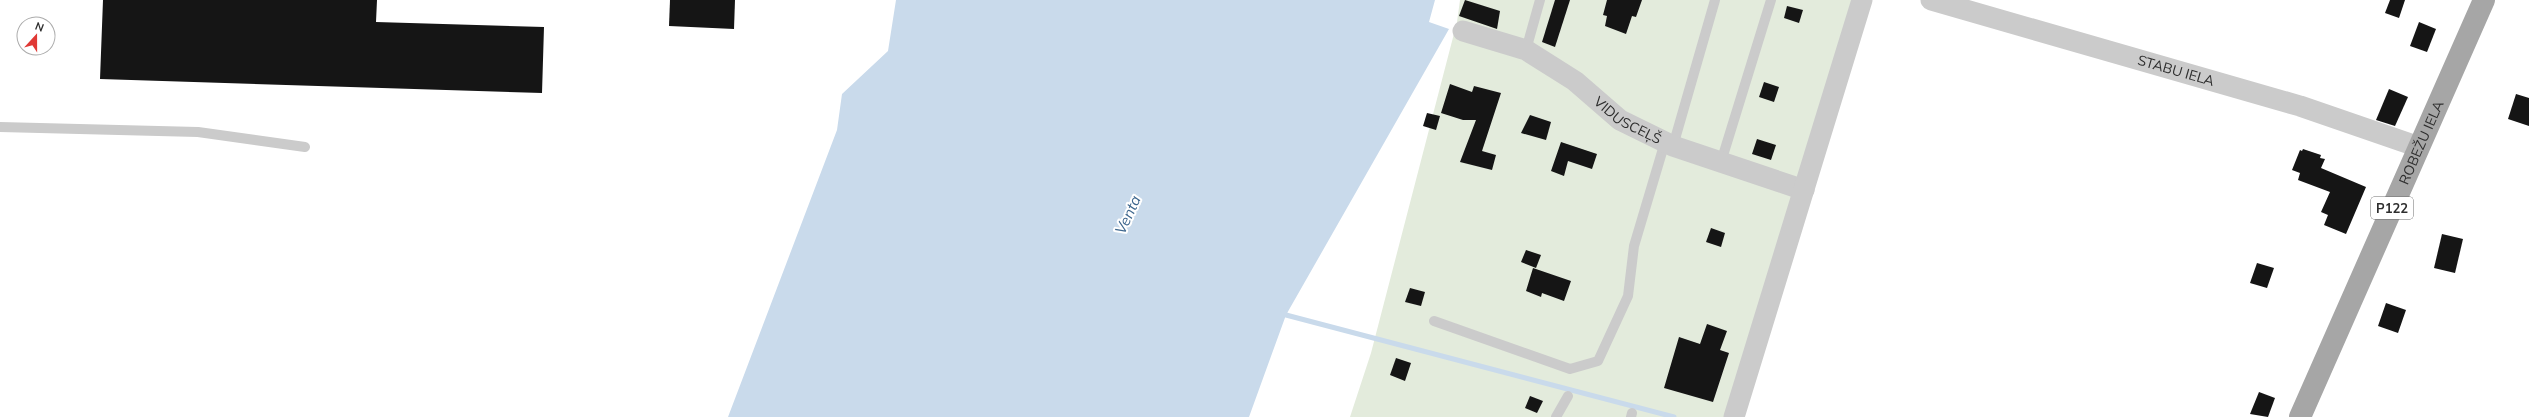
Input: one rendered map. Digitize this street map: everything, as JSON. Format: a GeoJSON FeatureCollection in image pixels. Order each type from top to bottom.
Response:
{"type":"FeatureCollection","features":[{"type":"Feature","properties":{"kind":"main road","name":"ROBEŽU IELA"},"geometry":{"type":"LineString","coordinates":[[2300,417],[2484,0]]}},
{"type":"Feature","properties":{"kind":"street"},"geometry":{"type":"LineString","coordinates":[[1734,417],[1862,0]]}},
{"type":"Feature","properties":{"kind":"street","name":"STABU IELA"},"geometry":{"type":"LineString","coordinates":[[1931,0],[2300,106],[2419,147]]}},
{"type":"Feature","properties":{"kind":"street","name":"VIDUSCEĻŠ"},"geometry":{"type":"LineString","coordinates":[[1463,31],[1526,50],[1575,81],[1620,120],[1669,144],[1804,190]]}},
{"type":"Feature","properties":{"kind":"lane"},"geometry":{"type":"LineString","coordinates":[[1526,50],[1540,0]]}},
{"type":"Feature","properties":{"kind":"lane"},"geometry":{"type":"LineString","coordinates":[[1434,321],[1570,369],[1598,361],[1628,296],[1634,246],[1669,144],[1715,0]]}},
{"type":"Feature","properties":{"kind":"lane"},"geometry":{"type":"LineString","coordinates":[[1721,162],[1771,0]]}},
{"type":"Feature","properties":{"kind":"lane"},"geometry":{"type":"LineString","coordinates":[[0,127],[198,132],[305,147]]}},
{"type":"Feature","properties":{"kind":"lane"},"geometry":{"type":"LineString","coordinates":[[1556,417],[1568,396]]}},
{"type":"Feature","properties":{"kind":"green space"},"geometry":{"type":"Polygon","coordinates":[[[1460,0],[1854,0],[1724,417],[1350,417],[1371,353],[1457,22],[1460,0]]]}},
{"type":"Feature","properties":{"kind":"water","name":"Venta"},"geometry":{"type":"Polygon","coordinates":[[[896,0],[1435,0],[1429,22],[1449,29],[1286,315],[1249,417],[728,417],[837,130],[842,94],[888,51],[896,0]]]}},
{"type":"Feature","properties":{"kind":"building"},"geometry":{"type":"Polygon","coordinates":[[[103,0],[377,0],[376,22],[544,27],[542,93],[100,79],[103,0]]]}},
{"type":"Feature","properties":{"kind":"building"},"geometry":{"type":"Polygon","coordinates":[[[670,0],[735,0],[734,29],[669,26],[670,0]]]}},
{"type":"Feature","properties":{"kind":"building"},"geometry":{"type":"Polygon","coordinates":[[[1465,0],[1500,11],[1497,29],[1459,16],[1465,0]]]}},
{"type":"Feature","properties":{"kind":"building"},"geometry":{"type":"Polygon","coordinates":[[[1555,0],[1570,0],[1555,47],[1542,42],[1555,0]]]}},
{"type":"Feature","properties":{"kind":"building"},"geometry":{"type":"Polygon","coordinates":[[[1607,0],[1642,0],[1636,17],[1632,16],[1626,34],[1605,26],[1607,16],[1603,15],[1607,0]]]}},
{"type":"Feature","properties":{"kind":"building"},"geometry":{"type":"Polygon","coordinates":[[[2390,0],[2405,0],[2399,18],[2385,13],[2390,0]]]}},
{"type":"Feature","properties":{"kind":"building"},"geometry":{"type":"Polygon","coordinates":[[[1787,6],[1803,10],[1799,23],[1784,18],[1787,6]]]}},
{"type":"Feature","properties":{"kind":"building"},"geometry":{"type":"Polygon","coordinates":[[[2419,22],[2436,29],[2427,52],[2410,46],[2419,22]]]}},
{"type":"Feature","properties":{"kind":"building"},"geometry":{"type":"Polygon","coordinates":[[[1764,82],[1779,87],[1774,102],[1759,97],[1764,82]]]}},
{"type":"Feature","properties":{"kind":"building"},"geometry":{"type":"Polygon","coordinates":[[[1450,84],[1472,92],[1474,86],[1501,93],[1482,151],[1496,155],[1492,170],[1460,162],[1476,120],[1463,120],[1441,113],[1450,84]]]}},
{"type":"Feature","properties":{"kind":"building"},"geometry":{"type":"Polygon","coordinates":[[[2389,89],[2408,97],[2395,126],[2376,120],[2389,89]]]}},
{"type":"Feature","properties":{"kind":"building"},"geometry":{"type":"Polygon","coordinates":[[[2516,94],[2529,98],[2529,126],[2508,119],[2516,94]]]}},
{"type":"Feature","properties":{"kind":"building"},"geometry":{"type":"Polygon","coordinates":[[[1427,113],[1440,116],[1436,130],[1423,126],[1427,113]]]}},
{"type":"Feature","properties":{"kind":"building"},"geometry":{"type":"Polygon","coordinates":[[[1530,115],[1551,122],[1546,140],[1521,133],[1530,115]]]}},
{"type":"Feature","properties":{"kind":"building"},"geometry":{"type":"Polygon","coordinates":[[[1757,139],[1776,145],[1771,160],[1752,154],[1757,139]]]}},
{"type":"Feature","properties":{"kind":"building"},"geometry":{"type":"Polygon","coordinates":[[[1561,142],[1597,154],[1592,169],[1568,161],[1564,176],[1551,171],[1561,142]]]}},
{"type":"Feature","properties":{"kind":"building"},"geometry":{"type":"Polygon","coordinates":[[[2303,149],[2321,155],[2320,158],[2325,159],[2321,168],[2366,187],[2346,234],[2324,225],[2328,215],[2321,212],[2330,192],[2298,180],[2300,173],[2292,170],[2300,150],[2302,151],[2303,149]]]}},
{"type":"Feature","properties":{"kind":"building"},"geometry":{"type":"Polygon","coordinates":[[[1711,228],[1725,233],[1721,247],[1706,242],[1711,228]]]}},
{"type":"Feature","properties":{"kind":"building"},"geometry":{"type":"Polygon","coordinates":[[[2442,234],[2463,239],[2455,273],[2434,268],[2442,234]]]}},
{"type":"Feature","properties":{"kind":"building"},"geometry":{"type":"Polygon","coordinates":[[[1526,250],[1541,255],[1536,268],[1521,262],[1526,250]]]}},
{"type":"Feature","properties":{"kind":"building"},"geometry":{"type":"Polygon","coordinates":[[[2257,263],[2274,268],[2267,288],[2250,283],[2257,263]]]}},
{"type":"Feature","properties":{"kind":"building"},"geometry":{"type":"Polygon","coordinates":[[[1533,268],[1571,281],[1564,301],[1542,293],[1541,297],[1526,291],[1533,268]]]}},
{"type":"Feature","properties":{"kind":"building"},"geometry":{"type":"Polygon","coordinates":[[[1410,288],[1425,292],[1421,306],[1405,302],[1410,288]]]}},
{"type":"Feature","properties":{"kind":"building"},"geometry":{"type":"Polygon","coordinates":[[[2386,303],[2406,310],[2398,333],[2378,326],[2386,303]]]}},
{"type":"Feature","properties":{"kind":"building"},"geometry":{"type":"Polygon","coordinates":[[[1707,324],[1727,331],[1720,350],[1729,353],[1713,402],[1664,388],[1679,337],[1700,344],[1707,324]]]}},
{"type":"Feature","properties":{"kind":"building"},"geometry":{"type":"Polygon","coordinates":[[[1396,358],[1411,363],[1405,381],[1390,375],[1396,358]]]}},
{"type":"Feature","properties":{"kind":"building"},"geometry":{"type":"Polygon","coordinates":[[[2259,392],[2275,398],[2268,417],[2250,414],[2259,392]]]}},
{"type":"Feature","properties":{"kind":"building"},"geometry":{"type":"Polygon","coordinates":[[[1530,396],[1543,401],[1537,413],[1525,408],[1530,396]]]}},
{"type":"Feature","properties":{"kind":"waterway"},"geometry":{"type":"LineString","coordinates":[[1283,311],[1286,315],[1674,417]]}}]}
